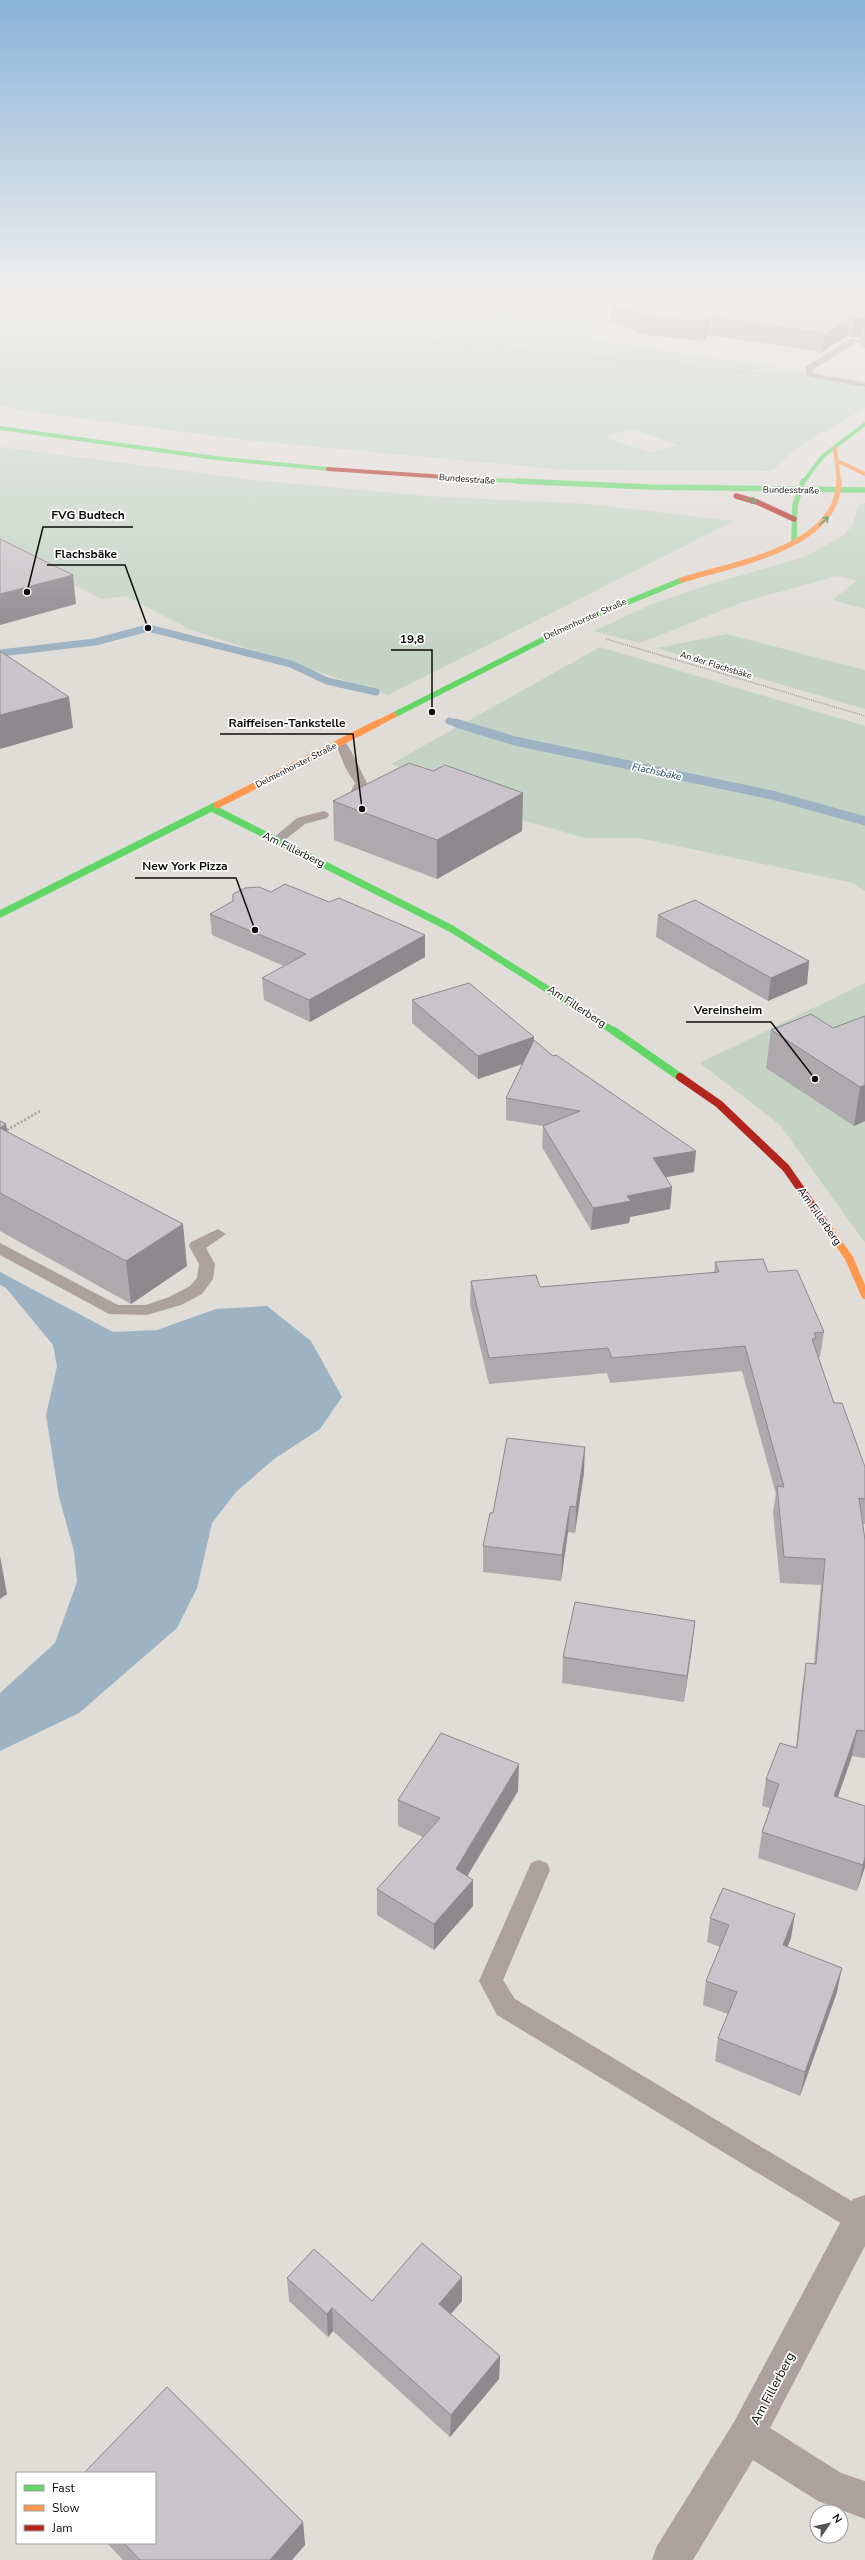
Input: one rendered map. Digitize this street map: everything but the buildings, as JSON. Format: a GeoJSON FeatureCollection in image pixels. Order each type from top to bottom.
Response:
{"type":"FeatureCollection","features":[{"type":"Feature","properties":{"kind":"main road"},"geometry":{"type":"LineString","coordinates":[[794,540],[794,519],[798,490],[805,476],[817,460],[865,424]]}},
{"type":"Feature","properties":{"kind":"main road","name":"Bundesstraße"},"geometry":{"type":"LineString","coordinates":[[0,428],[182,454],[341,470],[524,482],[713,490],[865,490]]}},
{"type":"Feature","properties":{"kind":"main road"},"geometry":{"type":"LineString","coordinates":[[835,448],[840,462],[865,474]]}},
{"type":"Feature","properties":{"kind":"main road","name":"Delmenhorster Straße"},"geometry":{"type":"LineString","coordinates":[[0,914],[212,808],[563,628],[651,591],[767,552],[794,540],[819,526],[829,517],[835,507],[840,462]]}},
{"type":"Feature","properties":{"kind":"main road"},"geometry":{"type":"LineString","coordinates":[[713,490],[757,502],[794,519]]}},
{"type":"Feature","properties":{"kind":"main road","name":"Am Fillerberg"},"geometry":{"type":"LineString","coordinates":[[212,808],[452,928],[592,1016],[719,1104],[786,1168],[849,1258],[865,1294]]}},
{"type":"Feature","properties":{"kind":"street","name":"Am Fillerberg"},"geometry":{"type":"LineString","coordinates":[[671,2560],[747,2436],[863,2216]]}},
{"type":"Feature","properties":{"kind":"street"},"geometry":{"type":"LineString","coordinates":[[747,2436],[831,2488],[865,2500]]}},
{"type":"Feature","properties":{"kind":"lane"},"geometry":{"type":"LineString","coordinates":[[341,742],[350,767],[361,783],[353,799]]}},
{"type":"Feature","properties":{"kind":"lane"},"geometry":{"type":"LineString","coordinates":[[277,840],[301,821],[323,814]]}},
{"type":"Feature","properties":{"kind":"lane"},"geometry":{"type":"LineString","coordinates":[[0,1248],[116,1310],[147,1310],[175,1302],[196,1290],[205,1279],[207,1264],[197,1246],[218,1234]]}},
{"type":"Feature","properties":{"kind":"lane"},"geometry":{"type":"LineString","coordinates":[[539,1870],[491,1981],[506,2007],[863,2216]]}},
{"type":"Feature","properties":{"kind":"path","name":"An der Flachsbäke"},"geometry":{"type":"LineString","coordinates":[[563,628],[865,716]]}},
{"type":"Feature","properties":{"kind":"path"},"geometry":{"type":"LineString","coordinates":[[0,1134],[40,1111]]}},
{"type":"Feature","properties":{"kind":"green space"},"geometry":{"type":"Polygon","coordinates":[[[29,411],[859,411],[797,448],[771,471],[567,470],[253,441],[29,411]],[[632,429],[605,437],[651,453],[678,445],[632,429]]]}},
{"type":"Feature","properties":{"kind":"green space"},"geometry":{"type":"Polygon","coordinates":[[[0,447],[254,480],[426,496],[588,504],[734,521],[388,695],[189,629],[126,596],[101,599],[0,546],[0,447]]]}},
{"type":"Feature","properties":{"kind":"green space"},"geometry":{"type":"Polygon","coordinates":[[[862,503],[865,503],[865,609],[833,600],[857,580],[837,576],[743,602],[640,643],[594,631],[650,605],[701,587],[804,557],[844,535],[852,526],[859,506],[862,503]]]}},
{"type":"Feature","properties":{"kind":"green space"},"geometry":{"type":"Polygon","coordinates":[[[727,634],[865,670],[865,709],[657,648],[727,634]]]}},
{"type":"Feature","properties":{"kind":"green space"},"geometry":{"type":"Polygon","coordinates":[[[600,647],[865,726],[865,891],[853,883],[639,838],[585,838],[452,800],[464,791],[391,764],[600,647]]]}},
{"type":"Feature","properties":{"kind":"green space"},"geometry":{"type":"Polygon","coordinates":[[[865,983],[865,1243],[780,1125],[700,1063],[865,983]]]}},
{"type":"Feature","properties":{"kind":"water"},"geometry":{"type":"Polygon","coordinates":[[[0,1272],[113,1332],[157,1330],[216,1309],[267,1306],[311,1341],[342,1397],[320,1429],[274,1459],[236,1492],[212,1523],[197,1588],[177,1628],[79,1713],[0,1751],[0,1693],[55,1643],[77,1582],[74,1551],[59,1497],[46,1415],[57,1366],[53,1345],[6,1288],[0,1285],[0,1272]]]}},
{"type":"Feature","properties":{"kind":"waterway","name":"Flachsbäke"},"geometry":{"type":"LineString","coordinates":[[0,653],[95,642],[148,628],[291,664],[327,681],[376,692]]}},
{"type":"Feature","properties":{"kind":"waterway","name":"Flachsbäke"},"geometry":{"type":"LineString","coordinates":[[449,721],[459,724]]}},
{"type":"Feature","properties":{"kind":"waterway","name":"Flachsbäke"},"geometry":{"type":"LineString","coordinates":[[456,723],[515,741],[776,796],[865,821]]}},
{"type":"Feature","properties":{"kind":"traffic: fast"},"geometry":{"type":"LineString","coordinates":[[794,540],[795,505],[800,487],[806,475],[823,456],[865,424]]}},
{"type":"Feature","properties":{"kind":"traffic: fast"},"geometry":{"type":"LineString","coordinates":[[0,428],[215,458],[328,469]]}},
{"type":"Feature","properties":{"kind":"traffic: fast"},"geometry":{"type":"LineString","coordinates":[[489,480],[648,487],[865,490]]}},
{"type":"Feature","properties":{"kind":"traffic: fast"},"geometry":{"type":"LineString","coordinates":[[394,715],[500,660],[572,625],[682,580]]}},
{"type":"Feature","properties":{"kind":"traffic: fast"},"geometry":{"type":"LineString","coordinates":[[0,914],[217,805]]}},
{"type":"Feature","properties":{"kind":"traffic: fast"},"geometry":{"type":"LineString","coordinates":[[212,808],[452,929],[592,1016],[680,1077]]}},
{"type":"Feature","properties":{"kind":"traffic: slow"},"geometry":{"type":"LineString","coordinates":[[682,580],[760,556],[800,540],[816,530],[828,518],[833,510],[838,494],[839,466],[835,448]]}},
{"type":"Feature","properties":{"kind":"traffic: slow"},"geometry":{"type":"LineString","coordinates":[[840,462],[865,474]]}},
{"type":"Feature","properties":{"kind":"traffic: slow"},"geometry":{"type":"LineString","coordinates":[[217,805],[394,715]]}},
{"type":"Feature","properties":{"kind":"traffic: slow"},"geometry":{"type":"LineString","coordinates":[[825,1224],[849,1258],[865,1295]]}},
{"type":"Feature","properties":{"kind":"traffic: jam"},"geometry":{"type":"LineString","coordinates":[[328,469],[489,480]]}},
{"type":"Feature","properties":{"kind":"traffic: jam"},"geometry":{"type":"LineString","coordinates":[[736,496],[757,502],[794,519]]}},
{"type":"Feature","properties":{"kind":"traffic: jam"},"geometry":{"type":"LineString","coordinates":[[680,1077],[719,1104],[786,1168],[825,1224]]}},
{"type":"Feature","properties":{"kind":"place","name":"FVG Budtech"},"geometry":{"type":"Point","coordinates":[27,592]}},
{"type":"Feature","properties":{"kind":"place","name":"Flachsbäke"},"geometry":{"type":"Point","coordinates":[148,628]}},
{"type":"Feature","properties":{"kind":"place","name":"19,8"},"geometry":{"type":"Point","coordinates":[432,712]}},
{"type":"Feature","properties":{"kind":"place","name":"Raiffeisen-Tankstelle"},"geometry":{"type":"Point","coordinates":[362,809]}},
{"type":"Feature","properties":{"kind":"place","name":"New York Pizza"},"geometry":{"type":"Point","coordinates":[255,930]}},
{"type":"Feature","properties":{"kind":"place","name":"Vereinsheim"},"geometry":{"type":"Point","coordinates":[815,1079]}}]}
